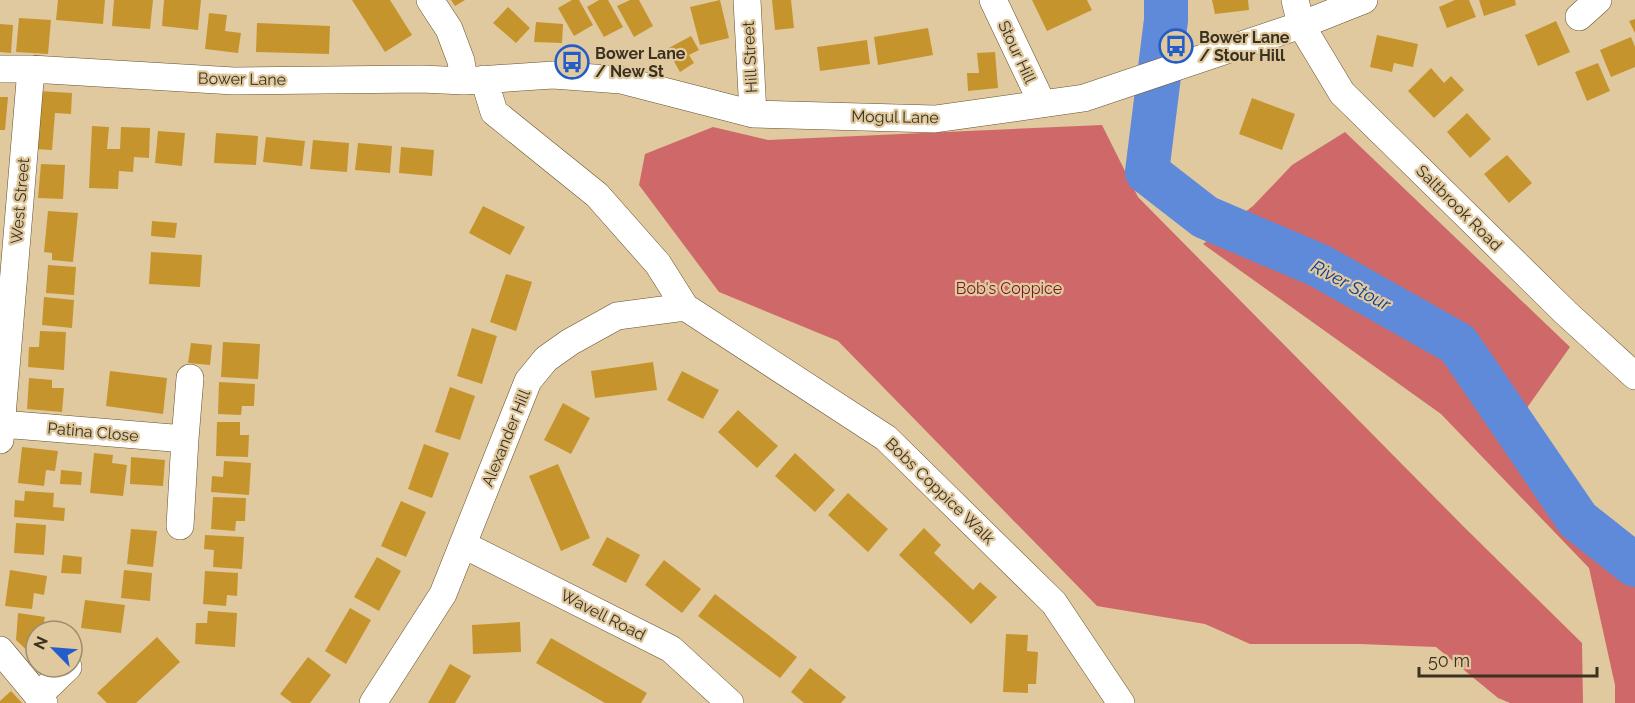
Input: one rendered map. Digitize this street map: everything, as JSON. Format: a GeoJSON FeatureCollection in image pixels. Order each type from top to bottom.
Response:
{"type":"FeatureCollection","features":[{"type":"Feature","properties":{"kind":"street"},"geometry":{"type":"LineString","coordinates":[[430,0],[449,29],[461,61],[494,112],[597,195],[658,264],[685,307]]}},
{"type":"Feature","properties":{"kind":"street","name":"Hill Street"},"geometry":{"type":"LineString","coordinates":[[747,0],[753,114]]}},
{"type":"Feature","properties":{"kind":"street","name":"Stour Hill"},"geometry":{"type":"LineString","coordinates":[[993,0],[1042,104]]}},
{"type":"Feature","properties":{"kind":"street","name":"Mogul Lane"},"geometry":{"type":"LineString","coordinates":[[474,80],[553,75],[621,80],[753,114],[934,119],[1084,98],[1181,67],[1298,13],[1364,0]]}},
{"type":"Feature","properties":{"kind":"street","name":"Saltbrook Road"},"geometry":{"type":"LineString","coordinates":[[1298,13],[1342,93],[1566,313],[1635,376]]}},
{"type":"Feature","properties":{"kind":"street","name":"Bower Lane"},"geometry":{"type":"LineString","coordinates":[[0,69],[234,81],[474,80]]}},
{"type":"Feature","properties":{"kind":"street","name":"West Street"},"geometry":{"type":"LineString","coordinates":[[1,432],[6,307],[31,69]]}},
{"type":"Feature","properties":{"kind":"street","name":"Alexander Hill"},"geometry":{"type":"LineString","coordinates":[[373,703],[443,594],[528,381],[546,359],[570,342],[617,316],[685,307]]}},
{"type":"Feature","properties":{"kind":"street","name":"Bobs Coppice Walk"},"geometry":{"type":"LineString","coordinates":[[685,307],[886,438],[1054,603],[1115,701]]}},
{"type":"Feature","properties":{"kind":"street"},"geometry":{"type":"LineString","coordinates":[[180,526],[190,378]]}},
{"type":"Feature","properties":{"kind":"street","name":"Patina Close"},"geometry":{"type":"LineString","coordinates":[[1,432],[185,439]]}},
{"type":"Feature","properties":{"kind":"street","name":"Wavell Road"},"geometry":{"type":"LineString","coordinates":[[464,544],[671,649],[730,703]]}},
{"type":"Feature","properties":{"kind":"street"},"geometry":{"type":"LineString","coordinates":[[0,650],[41,699],[58,679]]}},
{"type":"Feature","properties":{"kind":"green space","name":"Bob's Coppice"},"geometry":{"type":"Polygon","coordinates":[[[1102,125],[1138,197],[1582,643],[1583,703],[1510,703],[1498,698],[1436,647],[1250,644],[1205,624],[1097,606],[838,341],[719,292],[639,185],[645,154],[713,127],[768,140],[1102,125]]]}},
{"type":"Feature","properties":{"kind":"green space"},"geometry":{"type":"Polygon","coordinates":[[[1345,132],[1570,347],[1514,426],[1578,520],[1635,565],[1635,703],[1615,703],[1615,685],[1589,568],[1441,414],[1203,244],[1253,206],[1292,165],[1345,132]]]}},
{"type":"Feature","properties":{"kind":"building"},"geometry":{"type":"Polygon","coordinates":[[[58,0],[105,0],[103,24],[56,20],[58,0]]]}},
{"type":"Feature","properties":{"kind":"building"},"geometry":{"type":"Polygon","coordinates":[[[114,0],[153,0],[150,29],[112,26],[114,0]]]}},
{"type":"Feature","properties":{"kind":"building"},"geometry":{"type":"Polygon","coordinates":[[[164,0],[201,0],[198,30],[162,26],[164,0]]]}},
{"type":"Feature","properties":{"kind":"building"},"geometry":{"type":"Polygon","coordinates":[[[352,0],[390,0],[412,35],[385,52],[352,0]]]}},
{"type":"Feature","properties":{"kind":"building"},"geometry":{"type":"Polygon","coordinates":[[[451,0],[465,0],[455,6],[451,0]]]}},
{"type":"Feature","properties":{"kind":"building"},"geometry":{"type":"Polygon","coordinates":[[[572,0],[579,0],[593,25],[574,36],[558,8],[572,0]]]}},
{"type":"Feature","properties":{"kind":"building"},"geometry":{"type":"Polygon","coordinates":[[[599,0],[608,0],[623,27],[604,37],[587,7],[599,0]]]}},
{"type":"Feature","properties":{"kind":"building"},"geometry":{"type":"Polygon","coordinates":[[[630,0],[639,0],[653,26],[634,37],[617,6],[630,0]]]}},
{"type":"Feature","properties":{"kind":"building"},"geometry":{"type":"Polygon","coordinates":[[[720,0],[729,38],[700,45],[690,7],[720,0]]]}},
{"type":"Feature","properties":{"kind":"building"},"geometry":{"type":"Polygon","coordinates":[[[772,0],[791,0],[794,28],[775,30],[772,0]]]}},
{"type":"Feature","properties":{"kind":"building"},"geometry":{"type":"Polygon","coordinates":[[[1032,0],[1087,0],[1092,10],[1047,31],[1032,0]]]}},
{"type":"Feature","properties":{"kind":"building"},"geometry":{"type":"Polygon","coordinates":[[[1212,0],[1248,0],[1249,10],[1215,14],[1212,0]]]}},
{"type":"Feature","properties":{"kind":"building"},"geometry":{"type":"Polygon","coordinates":[[[1455,0],[1469,0],[1476,17],[1447,28],[1439,7],[1455,0]]]}},
{"type":"Feature","properties":{"kind":"building"},"geometry":{"type":"Polygon","coordinates":[[[1479,0],[1515,0],[1516,5],[1484,16],[1479,0]]]}},
{"type":"Feature","properties":{"kind":"building"},"geometry":{"type":"Polygon","coordinates":[[[508,7],[530,28],[516,43],[493,23],[508,7]]]}},
{"type":"Feature","properties":{"kind":"building"},"geometry":{"type":"Polygon","coordinates":[[[209,13],[227,15],[225,31],[241,33],[238,53],[205,49],[209,13]]]}},
{"type":"Feature","properties":{"kind":"building"},"geometry":{"type":"Polygon","coordinates":[[[19,18],[51,20],[48,54],[16,52],[19,18]]]}},
{"type":"Feature","properties":{"kind":"building"},"geometry":{"type":"Polygon","coordinates":[[[1635,19],[1635,33],[1629,21],[1635,19]]]}},
{"type":"Feature","properties":{"kind":"building"},"geometry":{"type":"Polygon","coordinates":[[[1556,21],[1570,52],[1538,66],[1525,35],[1556,21]]]}},
{"type":"Feature","properties":{"kind":"building"},"geometry":{"type":"Polygon","coordinates":[[[536,22],[563,24],[562,43],[534,42],[536,22]]]}},
{"type":"Feature","properties":{"kind":"building"},"geometry":{"type":"Polygon","coordinates":[[[257,23],[330,26],[329,54],[256,52],[257,23]]]}},
{"type":"Feature","properties":{"kind":"building"},"geometry":{"type":"Polygon","coordinates":[[[0,24],[13,25],[11,53],[0,52],[0,24]]]}},
{"type":"Feature","properties":{"kind":"building"},"geometry":{"type":"Polygon","coordinates":[[[928,28],[933,55],[878,65],[874,37],[928,28]]]}},
{"type":"Feature","properties":{"kind":"building"},"geometry":{"type":"Polygon","coordinates":[[[1377,35],[1418,44],[1413,67],[1394,63],[1392,72],[1370,67],[1377,35]]]}},
{"type":"Feature","properties":{"kind":"building"},"geometry":{"type":"Polygon","coordinates":[[[691,36],[699,50],[689,55],[694,63],[680,72],[667,49],[691,36]]]}},
{"type":"Feature","properties":{"kind":"building"},"geometry":{"type":"Polygon","coordinates":[[[1631,37],[1635,47],[1635,67],[1611,77],[1600,50],[1631,37]]]}},
{"type":"Feature","properties":{"kind":"building"},"geometry":{"type":"Polygon","coordinates":[[[867,40],[870,64],[820,71],[817,47],[867,40]]]}},
{"type":"Feature","properties":{"kind":"building"},"geometry":{"type":"Polygon","coordinates":[[[995,52],[998,88],[968,91],[967,73],[979,73],[977,53],[995,52]]]}},
{"type":"Feature","properties":{"kind":"building"},"geometry":{"type":"Polygon","coordinates":[[[1598,63],[1610,91],[1587,101],[1575,72],[1598,63]]]}},
{"type":"Feature","properties":{"kind":"building"},"geometry":{"type":"Polygon","coordinates":[[[1431,68],[1444,83],[1451,76],[1464,90],[1434,118],[1408,91],[1431,68]]]}},
{"type":"Feature","properties":{"kind":"building"},"geometry":{"type":"Polygon","coordinates":[[[39,91],[72,93],[71,114],[55,113],[52,150],[35,149],[39,91]]]}},
{"type":"Feature","properties":{"kind":"building"},"geometry":{"type":"Polygon","coordinates":[[[0,97],[8,97],[5,130],[0,130],[0,97]]]}},
{"type":"Feature","properties":{"kind":"building"},"geometry":{"type":"Polygon","coordinates":[[[1252,98],[1295,114],[1282,150],[1239,134],[1252,98]]]}},
{"type":"Feature","properties":{"kind":"building"},"geometry":{"type":"Polygon","coordinates":[[[1467,113],[1491,139],[1470,158],[1447,132],[1467,113]]]}},
{"type":"Feature","properties":{"kind":"building"},"geometry":{"type":"Polygon","coordinates":[[[92,126],[109,127],[107,149],[120,149],[121,127],[150,128],[149,158],[134,157],[133,172],[119,171],[118,189],[89,188],[92,126]]]}},
{"type":"Feature","properties":{"kind":"building"},"geometry":{"type":"Polygon","coordinates":[[[158,131],[185,133],[182,166],[155,163],[158,131]]]}},
{"type":"Feature","properties":{"kind":"building"},"geometry":{"type":"Polygon","coordinates":[[[216,133],[258,136],[256,165],[214,163],[216,133]]]}},
{"type":"Feature","properties":{"kind":"building"},"geometry":{"type":"Polygon","coordinates":[[[266,137],[305,141],[302,166],[263,162],[266,137]]]}},
{"type":"Feature","properties":{"kind":"building"},"geometry":{"type":"Polygon","coordinates":[[[313,140],[349,143],[347,172],[310,169],[313,140]]]}},
{"type":"Feature","properties":{"kind":"building"},"geometry":{"type":"Polygon","coordinates":[[[358,143],[392,146],[390,173],[355,170],[358,143]]]}},
{"type":"Feature","properties":{"kind":"building"},"geometry":{"type":"Polygon","coordinates":[[[401,147],[434,150],[432,176],[399,173],[401,147]]]}},
{"type":"Feature","properties":{"kind":"building"},"geometry":{"type":"Polygon","coordinates":[[[1507,155],[1532,183],[1509,203],[1484,174],[1507,155]]]}},
{"type":"Feature","properties":{"kind":"building"},"geometry":{"type":"Polygon","coordinates":[[[41,164],[65,165],[63,199],[38,198],[41,164]]]}},
{"type":"Feature","properties":{"kind":"building"},"geometry":{"type":"Polygon","coordinates":[[[483,206],[525,227],[510,255],[469,233],[483,206]]]}},
{"type":"Feature","properties":{"kind":"building"},"geometry":{"type":"Polygon","coordinates":[[[48,211],[78,213],[73,262],[52,260],[52,253],[44,252],[48,211]]]}},
{"type":"Feature","properties":{"kind":"building"},"geometry":{"type":"Polygon","coordinates":[[[152,221],[177,223],[175,238],[151,236],[152,221]]]}},
{"type":"Feature","properties":{"kind":"building"},"geometry":{"type":"Polygon","coordinates":[[[151,252],[202,255],[200,287],[149,284],[151,252]]]}},
{"type":"Feature","properties":{"kind":"building"},"geometry":{"type":"Polygon","coordinates":[[[48,265],[76,267],[74,295],[46,293],[48,265]]]}},
{"type":"Feature","properties":{"kind":"building"},"geometry":{"type":"Polygon","coordinates":[[[506,274],[532,282],[516,331],[490,322],[506,274]]]}},
{"type":"Feature","properties":{"kind":"building"},"geometry":{"type":"Polygon","coordinates":[[[44,297],[74,300],[72,328],[42,325],[44,297]]]}},
{"type":"Feature","properties":{"kind":"building"},"geometry":{"type":"Polygon","coordinates":[[[472,328],[497,336],[482,384],[457,376],[472,328]]]}},
{"type":"Feature","properties":{"kind":"building"},"geometry":{"type":"Polygon","coordinates":[[[40,331],[66,332],[64,370],[28,367],[29,347],[39,347],[40,331]]]}},
{"type":"Feature","properties":{"kind":"building"},"geometry":{"type":"Polygon","coordinates":[[[223,342],[260,344],[258,379],[221,377],[223,342]]]}},
{"type":"Feature","properties":{"kind":"building"},"geometry":{"type":"Polygon","coordinates":[[[191,343],[212,345],[210,365],[188,363],[191,343]]]}},
{"type":"Feature","properties":{"kind":"building"},"geometry":{"type":"Polygon","coordinates":[[[653,362],[657,390],[595,398],[591,371],[653,362]]]}},
{"type":"Feature","properties":{"kind":"building"},"geometry":{"type":"Polygon","coordinates":[[[110,371],[167,378],[163,414],[106,406],[110,371]]]}},
{"type":"Feature","properties":{"kind":"building"},"geometry":{"type":"Polygon","coordinates":[[[682,371],[719,390],[703,419],[667,400],[682,371]]]}},
{"type":"Feature","properties":{"kind":"building"},"geometry":{"type":"Polygon","coordinates":[[[29,378],[52,380],[52,388],[64,388],[62,412],[27,409],[29,378]]]}},
{"type":"Feature","properties":{"kind":"building"},"geometry":{"type":"Polygon","coordinates":[[[219,382],[255,384],[254,406],[242,406],[241,415],[218,414],[219,382]]]}},
{"type":"Feature","properties":{"kind":"building"},"geometry":{"type":"Polygon","coordinates":[[[450,387],[475,396],[460,440],[435,432],[450,387]]]}},
{"type":"Feature","properties":{"kind":"building"},"geometry":{"type":"Polygon","coordinates":[[[563,403],[590,418],[571,454],[544,440],[563,403]]]}},
{"type":"Feature","properties":{"kind":"building"},"geometry":{"type":"Polygon","coordinates":[[[738,410],[778,446],[757,468],[718,432],[738,410]]]}},
{"type":"Feature","properties":{"kind":"building"},"geometry":{"type":"Polygon","coordinates":[[[217,422],[240,422],[240,435],[249,435],[248,457],[216,456],[217,422]]]}},
{"type":"Feature","properties":{"kind":"building"},"geometry":{"type":"Polygon","coordinates":[[[424,444],[449,453],[432,498],[408,489],[424,444]]]}},
{"type":"Feature","properties":{"kind":"building"},"geometry":{"type":"Polygon","coordinates":[[[22,447],[58,451],[55,471],[46,470],[44,486],[18,483],[22,447]]]}},
{"type":"Feature","properties":{"kind":"building"},"geometry":{"type":"Polygon","coordinates":[[[94,453],[113,455],[112,463],[127,465],[123,496],[90,493],[94,453]]]}},
{"type":"Feature","properties":{"kind":"building"},"geometry":{"type":"Polygon","coordinates":[[[795,453],[835,490],[815,512],[775,476],[795,453]]]}},
{"type":"Feature","properties":{"kind":"building"},"geometry":{"type":"Polygon","coordinates":[[[131,457],[165,460],[163,486],[130,484],[131,457]]]}},
{"type":"Feature","properties":{"kind":"building"},"geometry":{"type":"Polygon","coordinates":[[[224,461],[251,463],[249,495],[211,492],[212,476],[223,477],[224,461]]]}},
{"type":"Feature","properties":{"kind":"building"},"geometry":{"type":"Polygon","coordinates":[[[558,464],[590,538],[561,551],[529,476],[558,464]]]}},
{"type":"Feature","properties":{"kind":"building"},"geometry":{"type":"Polygon","coordinates":[[[61,470],[82,472],[81,485],[60,484],[61,470]]]}},
{"type":"Feature","properties":{"kind":"building"},"geometry":{"type":"Polygon","coordinates":[[[25,491],[54,493],[53,507],[65,508],[64,521],[14,517],[15,500],[24,501],[25,491]]]}},
{"type":"Feature","properties":{"kind":"building"},"geometry":{"type":"Polygon","coordinates":[[[848,493],[888,529],[868,552],[828,515],[848,493]]]}},
{"type":"Feature","properties":{"kind":"building"},"geometry":{"type":"Polygon","coordinates":[[[213,497],[246,498],[245,521],[236,521],[235,531],[211,529],[213,497]]]}},
{"type":"Feature","properties":{"kind":"building"},"geometry":{"type":"Polygon","coordinates":[[[401,501],[426,512],[406,557],[381,546],[401,501]]]}},
{"type":"Feature","properties":{"kind":"building"},"geometry":{"type":"Polygon","coordinates":[[[16,523],[46,525],[44,555],[14,553],[16,523]]]}},
{"type":"Feature","properties":{"kind":"building"},"geometry":{"type":"Polygon","coordinates":[[[924,528],[941,545],[934,553],[973,590],[980,582],[997,597],[971,624],[899,555],[924,528]]]}},
{"type":"Feature","properties":{"kind":"building"},"geometry":{"type":"Polygon","coordinates":[[[131,529],[157,531],[153,567],[127,564],[131,529]]]}},
{"type":"Feature","properties":{"kind":"building"},"geometry":{"type":"Polygon","coordinates":[[[205,535],[244,537],[242,569],[213,567],[214,550],[204,549],[205,535]]]}},
{"type":"Feature","properties":{"kind":"building"},"geometry":{"type":"Polygon","coordinates":[[[607,537],[640,555],[626,583],[592,565],[607,537]]]}},
{"type":"Feature","properties":{"kind":"building"},"geometry":{"type":"Polygon","coordinates":[[[63,555],[82,557],[81,574],[61,573],[63,555]]]}},
{"type":"Feature","properties":{"kind":"building"},"geometry":{"type":"Polygon","coordinates":[[[377,557],[401,571],[379,611],[354,597],[377,557]]]}},
{"type":"Feature","properties":{"kind":"building"},"geometry":{"type":"Polygon","coordinates":[[[664,560],[701,589],[682,613],[645,585],[664,560]]]}},
{"type":"Feature","properties":{"kind":"building"},"geometry":{"type":"Polygon","coordinates":[[[10,570],[47,576],[44,595],[34,593],[32,609],[5,606],[10,570]]]}},
{"type":"Feature","properties":{"kind":"building"},"geometry":{"type":"Polygon","coordinates":[[[124,570],[152,573],[150,601],[121,598],[124,570]]]}},
{"type":"Feature","properties":{"kind":"building"},"geometry":{"type":"Polygon","coordinates":[[[205,571],[238,573],[237,596],[227,595],[226,606],[203,604],[205,571]]]}},
{"type":"Feature","properties":{"kind":"building"},"geometry":{"type":"Polygon","coordinates":[[[715,594],[797,657],[780,678],[698,616],[715,594]]]}},
{"type":"Feature","properties":{"kind":"building"},"geometry":{"type":"Polygon","coordinates":[[[85,600],[125,605],[121,633],[84,628],[82,619],[85,600]]]}},
{"type":"Feature","properties":{"kind":"building"},"geometry":{"type":"Polygon","coordinates":[[[350,608],[371,620],[346,664],[325,651],[350,608]]]}},
{"type":"Feature","properties":{"kind":"building"},"geometry":{"type":"Polygon","coordinates":[[[208,611],[237,613],[235,647],[195,644],[196,623],[207,623],[208,611]]]}},
{"type":"Feature","properties":{"kind":"building"},"geometry":{"type":"Polygon","coordinates":[[[18,613],[45,617],[45,619],[24,619],[24,648],[16,640],[18,613]]]}},
{"type":"Feature","properties":{"kind":"building"},"geometry":{"type":"Polygon","coordinates":[[[520,622],[521,652],[473,654],[472,625],[520,622]]]}},
{"type":"Feature","properties":{"kind":"building"},"geometry":{"type":"Polygon","coordinates":[[[1006,634],[1028,635],[1027,651],[1038,652],[1036,684],[1028,684],[1028,693],[1003,692],[1006,634]]]}},
{"type":"Feature","properties":{"kind":"building"},"geometry":{"type":"Polygon","coordinates":[[[157,637],[180,662],[136,703],[107,703],[97,693],[157,637]]]}},
{"type":"Feature","properties":{"kind":"building"},"geometry":{"type":"Polygon","coordinates":[[[551,638],[647,693],[641,703],[605,703],[536,663],[551,638]]]}},
{"type":"Feature","properties":{"kind":"building"},"geometry":{"type":"Polygon","coordinates":[[[308,657],[331,675],[310,703],[292,703],[280,694],[308,657]]]}},
{"type":"Feature","properties":{"kind":"building"},"geometry":{"type":"Polygon","coordinates":[[[450,664],[471,676],[455,703],[428,703],[450,664]]]}},
{"type":"Feature","properties":{"kind":"building"},"geometry":{"type":"Polygon","coordinates":[[[810,668],[846,697],[841,703],[804,703],[791,692],[810,668]]]}},
{"type":"Feature","properties":{"kind":"building"},"geometry":{"type":"Polygon","coordinates":[[[11,691],[22,703],[0,703],[0,701],[11,691]]]}},
{"type":"Feature","properties":{"kind":"waterway","name":"River Stour"},"geometry":{"type":"LineString","coordinates":[[1166,0],[1166,20],[1147,172],[1205,217],[1320,266],[1458,344],[1578,520],[1635,565]]}},
{"type":"Feature","properties":{"kind":"place","name":"Bower Lane / Stour Hill"},"geometry":{"type":"Point","coordinates":[1176,46]}},
{"type":"Feature","properties":{"kind":"place","name":"Bower Lane / New St"},"geometry":{"type":"Point","coordinates":[572,62]}}]}
